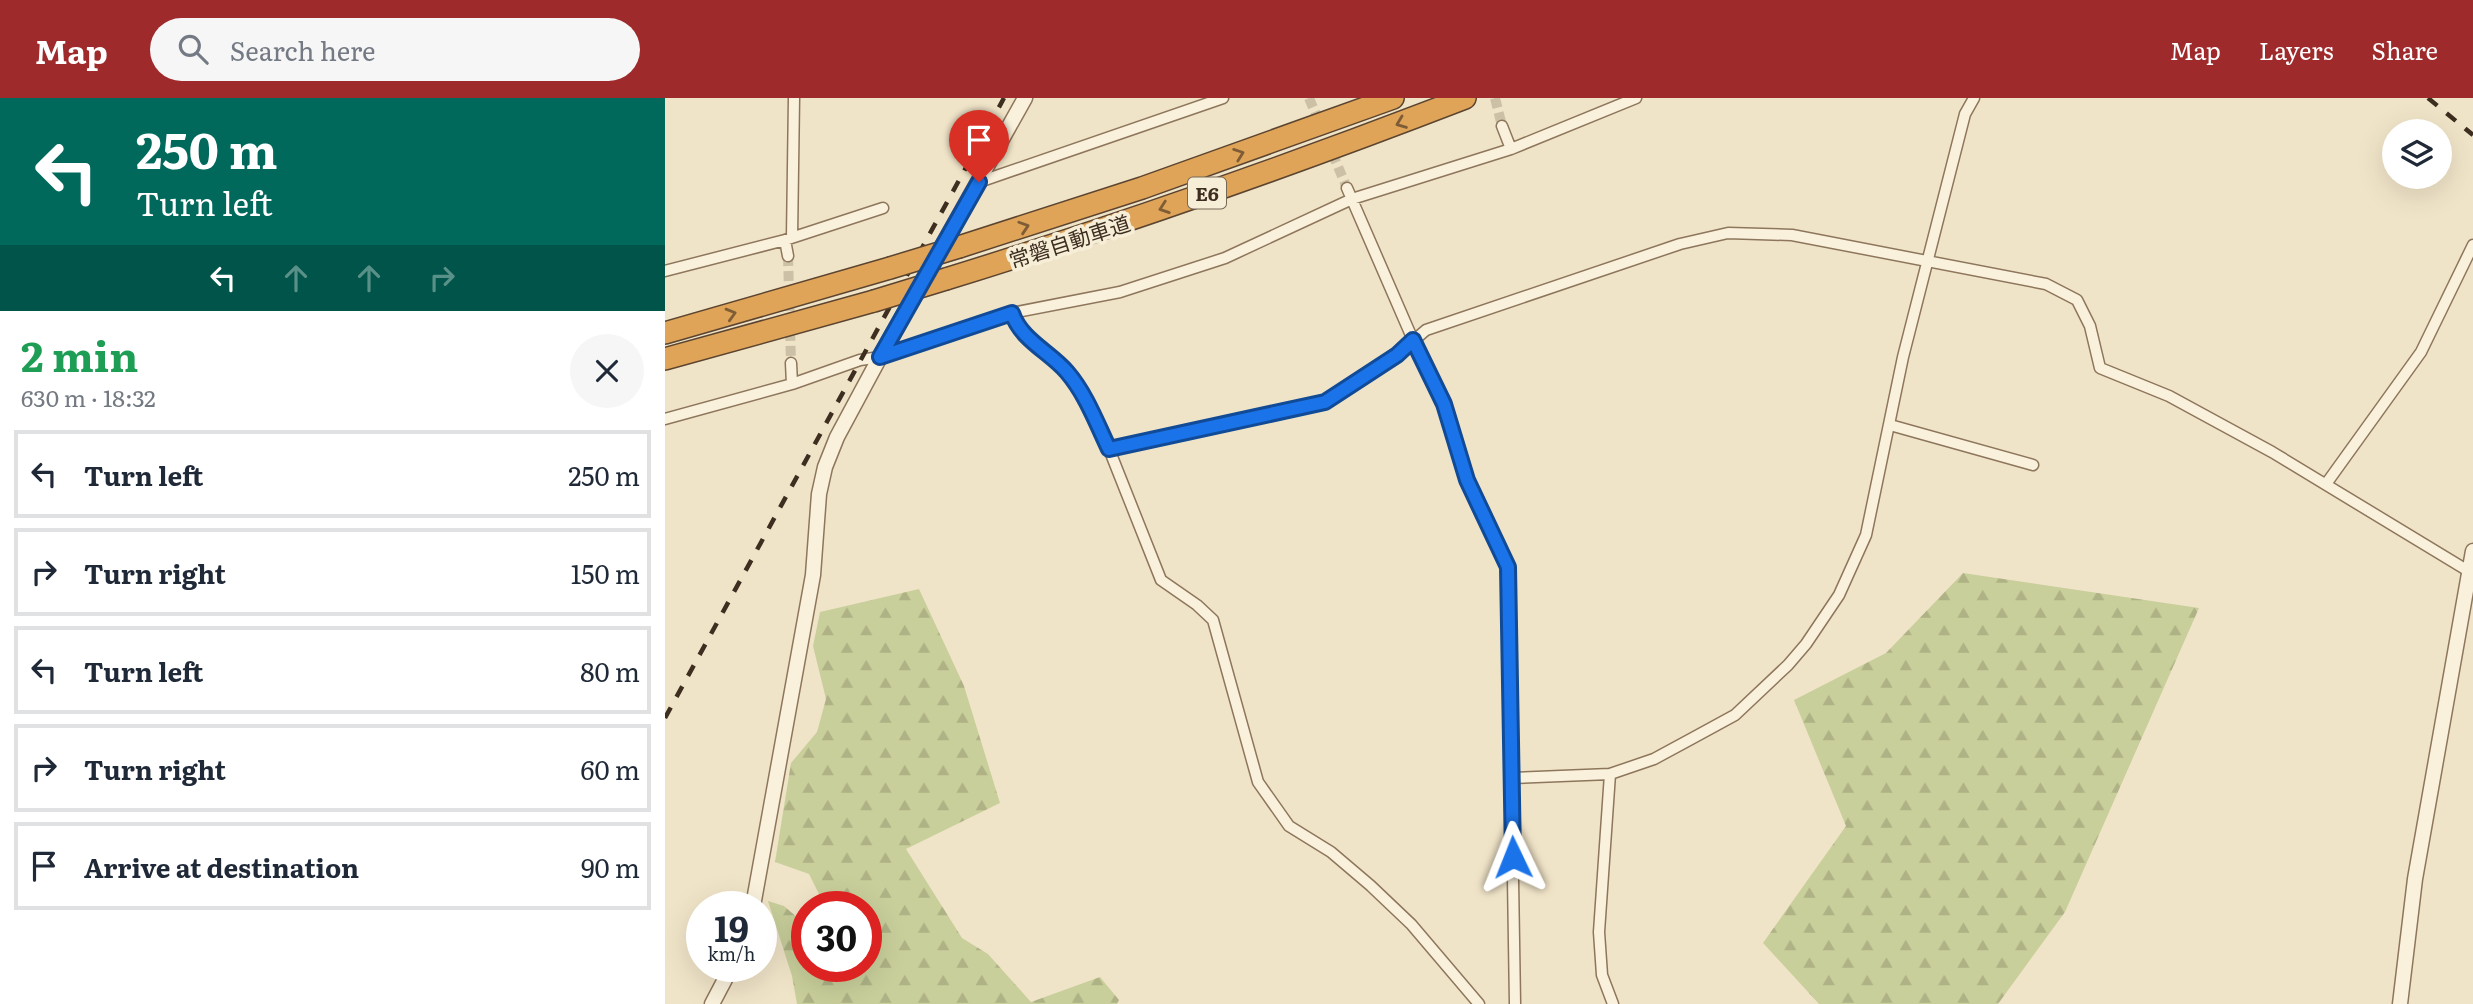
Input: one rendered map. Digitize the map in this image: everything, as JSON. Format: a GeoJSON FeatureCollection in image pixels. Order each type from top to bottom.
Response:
{"type":"FeatureCollection","features":[{"type":"Feature","properties":{"kind":"highway","name":"常磐自動車道"},"geometry":{"type":"LineString","coordinates":[[665,333],[890,268],[1142,188],[1393,98]]}},
{"type":"Feature","properties":{"kind":"highway","name":"常磐自動車道"},"geometry":{"type":"LineString","coordinates":[[665,359],[946,279],[1143,215],[1342,145],[1465,98]]}},
{"type":"Feature","properties":{"kind":"street"},"geometry":{"type":"LineString","coordinates":[[788,257],[794,98]]}},
{"type":"Feature","properties":{"kind":"street"},"geometry":{"type":"LineString","coordinates":[[756,891],[813,575],[819,494],[825,467],[837,437],[880,357],[1025,98]]}},
{"type":"Feature","properties":{"kind":"street"},"geometry":{"type":"LineString","coordinates":[[979,182],[1223,98]]}},
{"type":"Feature","properties":{"kind":"street"},"geometry":{"type":"LineString","coordinates":[[665,419],[792,384],[1012,313],[1120,292],[1225,258],[1350,194],[1511,149],[1636,98]]}},
{"type":"Feature","properties":{"kind":"street"},"geometry":{"type":"LineString","coordinates":[[1511,778],[1610,774],[1654,759],[1735,715],[1788,665],[1806,644],[1839,595],[1865,535],[1903,357],[1965,114],[1973,98]]}},
{"type":"Feature","properties":{"kind":"street"},"geometry":{"type":"LineString","coordinates":[[1502,126],[1511,149]]}},
{"type":"Feature","properties":{"kind":"street"},"geometry":{"type":"LineString","coordinates":[[1350,194],[1413,340],[1444,404],[1467,480],[1508,567],[1515,1004]]}},
{"type":"Feature","properties":{"kind":"street"},"geometry":{"type":"LineString","coordinates":[[665,271],[788,238],[883,208]]}},
{"type":"Feature","properties":{"kind":"street"},"geometry":{"type":"LineString","coordinates":[[1109,449],[1325,402],[1397,355],[1426,330],[1680,244],[1728,233],[1792,235],[2046,284],[2077,300],[2090,326],[2100,368],[2169,396],[2326,484],[2470,572]]}},
{"type":"Feature","properties":{"kind":"street"},"geometry":{"type":"LineString","coordinates":[[2326,484],[2421,352],[2473,245]]}},
{"type":"Feature","properties":{"kind":"street"},"geometry":{"type":"LineString","coordinates":[[1012,313],[1017,327],[1068,373],[1091,410],[1161,580],[1197,605],[1213,620],[1258,782],[1289,826],[1331,852],[1371,886],[1411,924],[1479,1004]]}},
{"type":"Feature","properties":{"kind":"street"},"geometry":{"type":"LineString","coordinates":[[791,363],[792,384]]}},
{"type":"Feature","properties":{"kind":"street"},"geometry":{"type":"LineString","coordinates":[[1890,425],[2033,465]]}},
{"type":"Feature","properties":{"kind":"street"},"geometry":{"type":"LineString","coordinates":[[2400,1004],[2415,879],[2473,551]]}},
{"type":"Feature","properties":{"kind":"street"},"geometry":{"type":"LineString","coordinates":[[1610,774],[1599,932],[1602,975],[1613,1004]]}},
{"type":"Feature","properties":{"kind":"street"},"geometry":{"type":"LineString","coordinates":[[712,1004],[724,982]]}},
{"type":"Feature","properties":{"kind":"green space"},"geometry":{"type":"Polygon","coordinates":[[[1963,573],[2199,608],[2065,912],[1998,1004],[1819,1004],[1763,943],[1846,826],[1794,700],[1886,653],[1963,573]]]}},
{"type":"Feature","properties":{"kind":"green space"},"geometry":{"type":"Polygon","coordinates":[[[919,589],[964,686],[1000,803],[906,849],[962,938],[988,954],[1031,1002],[1100,977],[1119,1000],[1117,1004],[797,1004],[793,982],[882,982],[882,891],[818,891],[809,874],[775,862],[791,763],[817,732],[826,699],[813,646],[820,612],[919,589]]]}},
{"type":"Feature","properties":{"kind":"green space"},"geometry":{"type":"Polygon","coordinates":[[[777,904],[791,912],[791,973],[777,929],[777,904]]]}},
{"type":"Feature","properties":{"kind":"tunnel"},"geometry":{"type":"LineString","coordinates":[[1309,98],[1347,188]]}},
{"type":"Feature","properties":{"kind":"tunnel"},"geometry":{"type":"LineString","coordinates":[[1495,98],[1502,126]]}},
{"type":"Feature","properties":{"kind":"tunnel"},"geometry":{"type":"LineString","coordinates":[[788,256],[791,363]]}},
{"type":"Feature","properties":{"kind":"railway"},"geometry":{"type":"LineString","coordinates":[[665,718],[1004,98]]}},
{"type":"Feature","properties":{"kind":"railway"},"geometry":{"type":"LineString","coordinates":[[2428,98],[2473,135]]}},
{"type":"Feature","properties":{"kind":"route"},"geometry":{"type":"LineString","coordinates":[[979,182],[880,357],[1012,313],[1017,327],[1068,373],[1091,410],[1109,449],[1325,402],[1397,355],[1413,340],[1444,404],[1467,480],[1508,567],[1513,857]]}}]}
